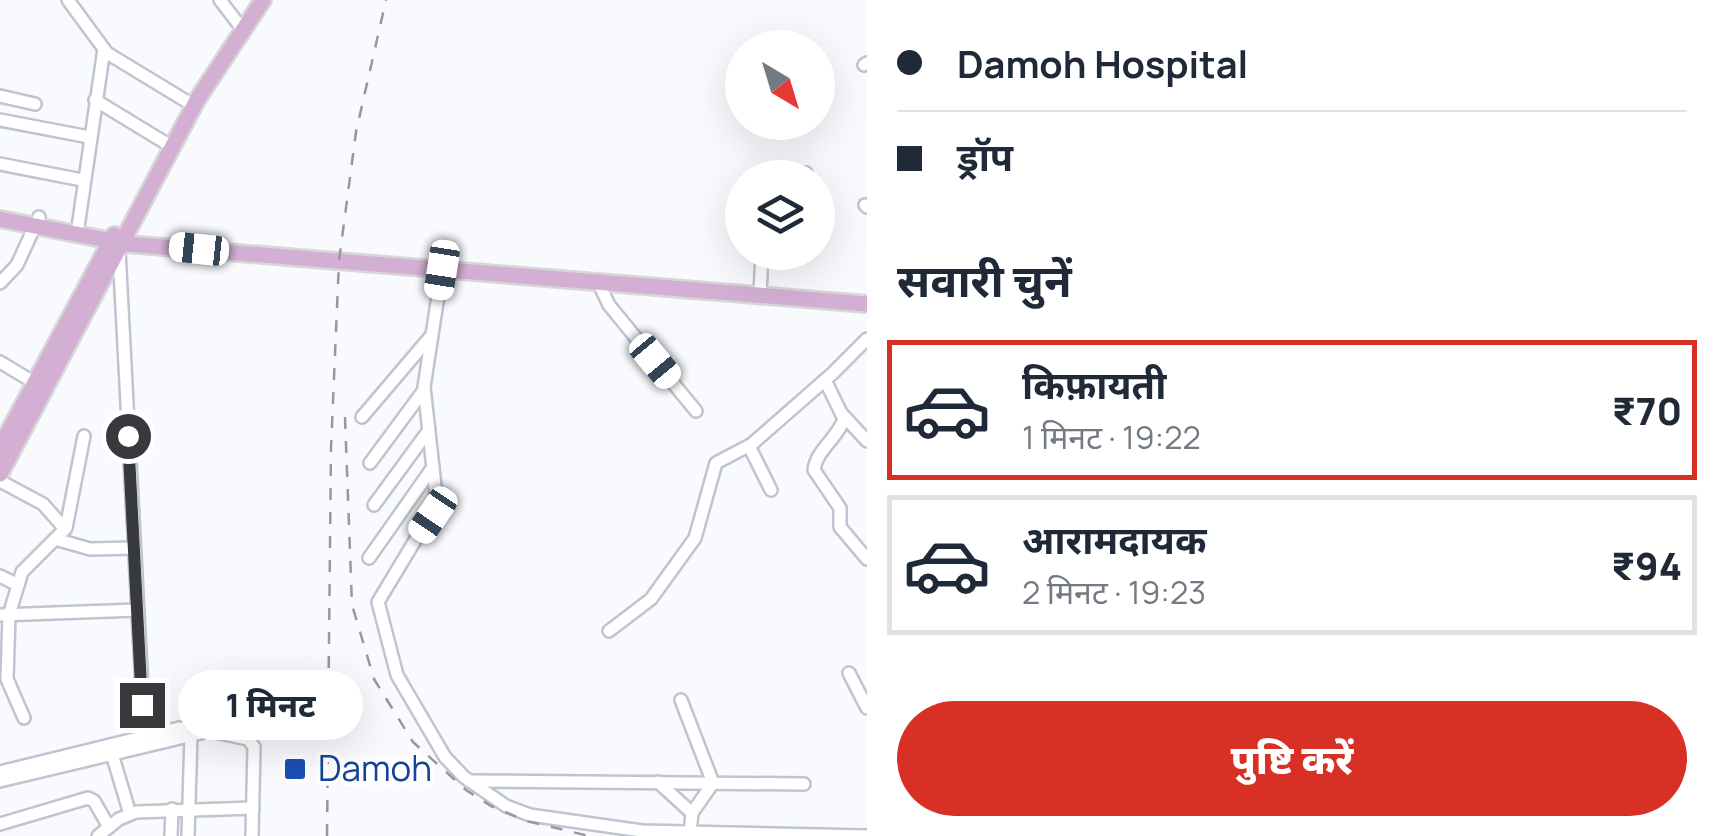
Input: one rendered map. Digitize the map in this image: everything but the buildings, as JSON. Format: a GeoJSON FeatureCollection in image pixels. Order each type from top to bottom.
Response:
{"type":"FeatureCollection","features":[{"type":"Feature","properties":{"kind":"main road"},"geometry":{"type":"LineString","coordinates":[[0,448],[120,241],[252,0]]}},
{"type":"Feature","properties":{"kind":"main road"},"geometry":{"type":"LineString","coordinates":[[120,241],[186,101],[240,26],[264,0]]}},
{"type":"Feature","properties":{"kind":"main road"},"geometry":{"type":"LineString","coordinates":[[0,210],[120,241],[867,304]]}},
{"type":"Feature","properties":{"kind":"main road"},"geometry":{"type":"LineString","coordinates":[[0,219],[37,221]]}},
{"type":"Feature","properties":{"kind":"main road"},"geometry":{"type":"LineString","coordinates":[[0,477],[35,391]]}},
{"type":"Feature","properties":{"kind":"street"},"geometry":{"type":"LineString","coordinates":[[68,0],[104,49],[186,101]]}},
{"type":"Feature","properties":{"kind":"street"},"geometry":{"type":"LineString","coordinates":[[220,0],[240,26]]}},
{"type":"Feature","properties":{"kind":"street"},"geometry":{"type":"LineString","coordinates":[[77,230],[104,49]]}},
{"type":"Feature","properties":{"kind":"street"},"geometry":{"type":"LineString","coordinates":[[0,96],[35,104]]}},
{"type":"Feature","properties":{"kind":"street"},"geometry":{"type":"LineString","coordinates":[[96,100],[164,142]]}},
{"type":"Feature","properties":{"kind":"street"},"geometry":{"type":"LineString","coordinates":[[0,120],[89,138]]}},
{"type":"Feature","properties":{"kind":"street"},"geometry":{"type":"LineString","coordinates":[[0,164],[82,180]]}},
{"type":"Feature","properties":{"kind":"street"},"geometry":{"type":"LineString","coordinates":[[0,283],[16,266],[37,221]]}},
{"type":"Feature","properties":{"kind":"street"},"geometry":{"type":"LineString","coordinates":[[120,241],[145,742]]}},
{"type":"Feature","properties":{"kind":"street"},"geometry":{"type":"LineString","coordinates":[[442,270],[424,390],[436,510],[378,602],[397,675],[446,757],[469,781],[506,806],[530,815],[642,831],[867,836]]}},
{"type":"Feature","properties":{"kind":"street"},"geometry":{"type":"LineString","coordinates":[[760,295],[761,270]]}},
{"type":"Feature","properties":{"kind":"street"},"geometry":{"type":"LineString","coordinates":[[598,282],[609,305],[696,411]]}},
{"type":"Feature","properties":{"kind":"street"},"geometry":{"type":"LineString","coordinates":[[362,417],[432,334]]}},
{"type":"Feature","properties":{"kind":"street"},"geometry":{"type":"LineString","coordinates":[[609,631],[651,599],[695,538],[716,463],[749,446],[867,339]]}},
{"type":"Feature","properties":{"kind":"street"},"geometry":{"type":"LineString","coordinates":[[0,362],[35,391]]}},
{"type":"Feature","properties":{"kind":"street"},"geometry":{"type":"LineString","coordinates":[[825,380],[843,415],[867,441]]}},
{"type":"Feature","properties":{"kind":"street"},"geometry":{"type":"LineString","coordinates":[[370,463],[424,390]]}},
{"type":"Feature","properties":{"kind":"street"},"geometry":{"type":"LineString","coordinates":[[843,415],[840,428],[816,458],[814,470],[840,508],[840,527],[867,559]]}},
{"type":"Feature","properties":{"kind":"street"},"geometry":{"type":"LineString","coordinates":[[374,505],[428,430]]}},
{"type":"Feature","properties":{"kind":"street"},"geometry":{"type":"LineString","coordinates":[[24,718],[7,679],[4,615],[26,566],[64,529],[84,436]]}},
{"type":"Feature","properties":{"kind":"street"},"geometry":{"type":"LineString","coordinates":[[749,446],[771,490]]}},
{"type":"Feature","properties":{"kind":"street"},"geometry":{"type":"LineString","coordinates":[[370,558],[433,468]]}},
{"type":"Feature","properties":{"kind":"street"},"geometry":{"type":"LineString","coordinates":[[0,477],[43,504],[64,529]]}},
{"type":"Feature","properties":{"kind":"street"},"geometry":{"type":"LineString","coordinates":[[55,540],[90,549],[134,548]]}},
{"type":"Feature","properties":{"kind":"street"},"geometry":{"type":"LineString","coordinates":[[0,576],[18,585]]}},
{"type":"Feature","properties":{"kind":"street"},"geometry":{"type":"LineString","coordinates":[[4,615],[137,610]]}},
{"type":"Feature","properties":{"kind":"street"},"geometry":{"type":"LineString","coordinates":[[850,673],[867,708]]}},
{"type":"Feature","properties":{"kind":"street"},"geometry":{"type":"LineString","coordinates":[[681,700],[713,783]]}},
{"type":"Feature","properties":{"kind":"street"},"geometry":{"type":"LineString","coordinates":[[0,772],[112,754],[179,728],[248,739],[253,743],[252,836]]}},
{"type":"Feature","properties":{"kind":"street"},"geometry":{"type":"LineString","coordinates":[[0,781],[145,742],[210,731]]}},
{"type":"Feature","properties":{"kind":"street"},"geometry":{"type":"LineString","coordinates":[[188,836],[191,736]]}},
{"type":"Feature","properties":{"kind":"street"},"geometry":{"type":"LineString","coordinates":[[112,754],[130,814]]}},
{"type":"Feature","properties":{"kind":"street"},"geometry":{"type":"LineString","coordinates":[[469,781],[804,784]]}},
{"type":"Feature","properties":{"kind":"street"},"geometry":{"type":"LineString","coordinates":[[658,782],[692,813]]}},
{"type":"Feature","properties":{"kind":"street"},"geometry":{"type":"LineString","coordinates":[[690,833],[692,813],[713,783]]}},
{"type":"Feature","properties":{"kind":"street"},"geometry":{"type":"LineString","coordinates":[[0,824],[88,798],[112,828]]}},
{"type":"Feature","properties":{"kind":"street"},"geometry":{"type":"LineString","coordinates":[[98,836],[130,814],[253,808]]}},
{"type":"Feature","properties":{"kind":"street"},"geometry":{"type":"LineString","coordinates":[[171,836],[172,810]]}},
{"type":"Feature","properties":{"kind":"railway"},"geometry":{"type":"LineString","coordinates":[[327,836],[331,448],[339,261],[356,132],[386,0]]}},
{"type":"Feature","properties":{"kind":"railway"},"geometry":{"type":"LineString","coordinates":[[345,417],[352,605],[374,679],[413,742],[466,790],[527,821],[589,836]]}},
{"type":"Feature","properties":{"kind":"place","name":"Damoh"},"geometry":{"type":"Point","coordinates":[295,769]}},
{"type":"Feature","properties":{"kind":"route"},"geometry":{"type":"LineString","coordinates":[[128,436],[142,705]]}}]}
